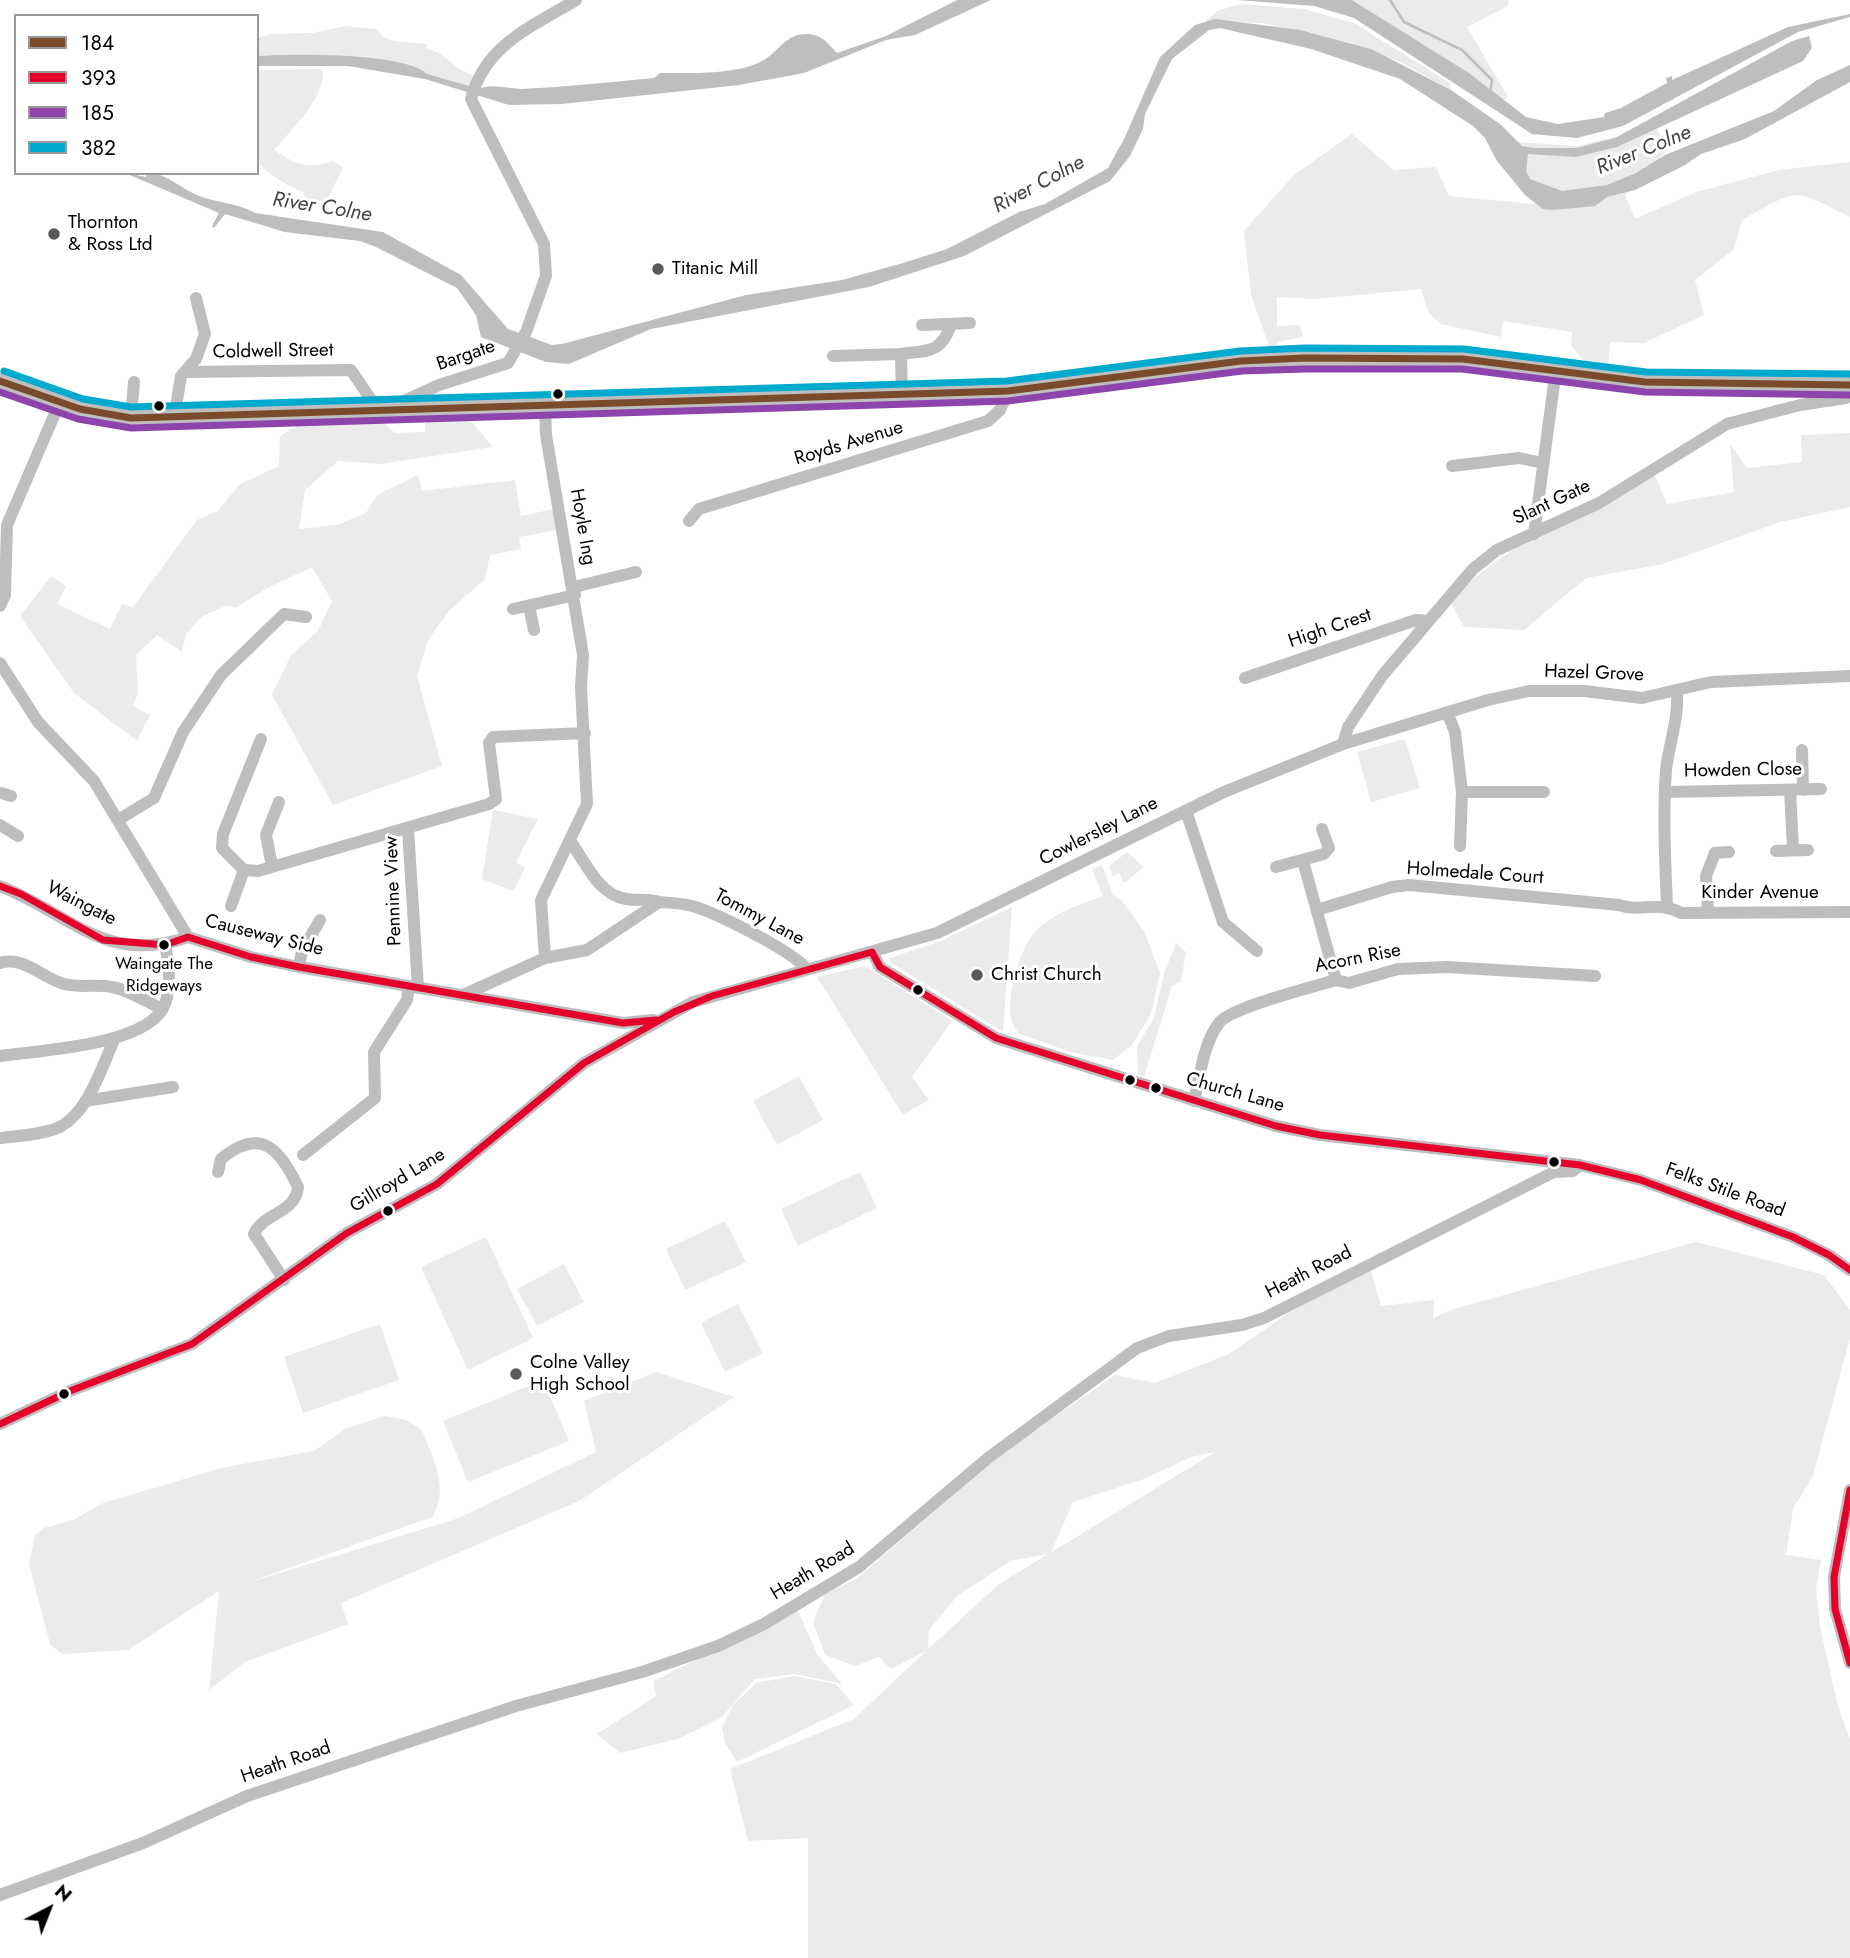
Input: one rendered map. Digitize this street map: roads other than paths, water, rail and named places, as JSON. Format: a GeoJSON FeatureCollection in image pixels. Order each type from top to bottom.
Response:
{"type":"FeatureCollection","features":[{"type":"Feature","properties":{"kind":"main road"},"geometry":{"type":"LineString","coordinates":[[0,381],[96,415],[174,419],[1008,391],[1241,361],[1305,358],[1463,359],[1645,382],[1850,385]]}},
{"type":"Feature","properties":{"kind":"street","name":"Bargate"},"geometry":{"type":"LineString","coordinates":[[384,410],[429,389],[508,363],[526,332],[546,276],[544,244],[472,104],[473,90],[487,62],[506,41],[576,0]]}},
{"type":"Feature","properties":{"kind":"street"},"geometry":{"type":"LineString","coordinates":[[174,419],[181,376],[196,359],[205,334],[196,298]]}},
{"type":"Feature","properties":{"kind":"street"},"geometry":{"type":"LineString","coordinates":[[922,325],[970,323]]}},
{"type":"Feature","properties":{"kind":"street"},"geometry":{"type":"LineString","coordinates":[[833,356],[901,354],[935,349],[944,343],[951,325]]}},
{"type":"Feature","properties":{"kind":"street"},"geometry":{"type":"LineString","coordinates":[[901,354],[902,394]]}},
{"type":"Feature","properties":{"kind":"street"},"geometry":{"type":"LineString","coordinates":[[1534,534],[1556,369]]}},
{"type":"Feature","properties":{"kind":"street","name":"Coldwell Street"},"geometry":{"type":"LineString","coordinates":[[185,372],[351,370],[372,401],[384,410]]}},
{"type":"Feature","properties":{"kind":"street"},"geometry":{"type":"LineString","coordinates":[[131,418],[134,382]]}},
{"type":"Feature","properties":{"kind":"street","name":"Royds Avenue"},"geometry":{"type":"LineString","coordinates":[[689,521],[699,509],[988,421],[1000,410],[1008,391]]}},
{"type":"Feature","properties":{"kind":"street","name":"Slant Gate"},"geometry":{"type":"LineString","coordinates":[[1343,744],[1348,727],[1382,676],[1473,569],[1497,550],[1600,503],[1727,424],[1850,395]]}},
{"type":"Feature","properties":{"kind":"street"},"geometry":{"type":"LineString","coordinates":[[0,606],[5,595],[7,525],[59,404]]}},
{"type":"Feature","properties":{"kind":"street","name":"Hoyle Ing"},"geometry":{"type":"LineString","coordinates":[[545,406],[546,435],[583,655],[587,804],[541,900],[545,958]]}},
{"type":"Feature","properties":{"kind":"street"},"geometry":{"type":"LineString","coordinates":[[1452,466],[1519,458],[1543,463]]}},
{"type":"Feature","properties":{"kind":"street"},"geometry":{"type":"LineString","coordinates":[[513,609],[636,572]]}},
{"type":"Feature","properties":{"kind":"street"},"geometry":{"type":"LineString","coordinates":[[529,606],[534,630]]}},
{"type":"Feature","properties":{"kind":"street"},"geometry":{"type":"LineString","coordinates":[[118,820],[154,798],[183,732],[221,675],[284,614],[306,617]]}},
{"type":"Feature","properties":{"kind":"street","name":"High Crest"},"geometry":{"type":"LineString","coordinates":[[1245,678],[1416,620],[1429,621]]}},
{"type":"Feature","properties":{"kind":"street","name":"Causeway Side"},"geometry":{"type":"LineString","coordinates":[[0,663],[38,722],[94,781],[188,937],[251,957],[299,967],[623,1023],[661,1020]]}},
{"type":"Feature","properties":{"kind":"street","name":"Hazel Grove"},"geometry":{"type":"LineString","coordinates":[[1343,744],[1447,712],[1528,691],[1584,691],[1642,698],[1711,682],[1850,676]]}},
{"type":"Feature","properties":{"kind":"street"},"geometry":{"type":"LineString","coordinates":[[1667,905],[1665,792],[1667,766],[1678,713],[1677,690]]}},
{"type":"Feature","properties":{"kind":"street"},"geometry":{"type":"LineString","coordinates":[[1447,712],[1455,732],[1462,792],[1460,846]]}},
{"type":"Feature","properties":{"kind":"street","name":"Pennine View"},"geometry":{"type":"LineString","coordinates":[[413,987],[408,828],[496,799],[489,743],[493,737],[585,733]]}},
{"type":"Feature","properties":{"kind":"street"},"geometry":{"type":"LineString","coordinates":[[244,870],[222,848],[223,834],[261,739]]}},
{"type":"Feature","properties":{"kind":"street","name":"Cowlersley Lane"},"geometry":{"type":"LineString","coordinates":[[809,968],[937,933],[1186,811],[1343,744]]}},
{"type":"Feature","properties":{"kind":"street"},"geometry":{"type":"LineString","coordinates":[[1793,850],[1802,750]]}},
{"type":"Feature","properties":{"kind":"street","name":"Howden Close"},"geometry":{"type":"LineString","coordinates":[[1665,792],[1821,789]]}},
{"type":"Feature","properties":{"kind":"street"},"geometry":{"type":"LineString","coordinates":[[1462,792],[1544,792]]}},
{"type":"Feature","properties":{"kind":"street"},"geometry":{"type":"LineString","coordinates":[[272,866],[266,835],[279,802]]}},
{"type":"Feature","properties":{"kind":"street"},"geometry":{"type":"LineString","coordinates":[[1186,811],[1223,922],[1256,951]]}},
{"type":"Feature","properties":{"kind":"street"},"geometry":{"type":"LineString","coordinates":[[0,825],[18,836]]}},
{"type":"Feature","properties":{"kind":"street"},"geometry":{"type":"LineString","coordinates":[[244,870],[272,866],[408,828]]}},
{"type":"Feature","properties":{"kind":"street"},"geometry":{"type":"LineString","coordinates":[[1276,867],[1324,854],[1329,848],[1322,829]]}},
{"type":"Feature","properties":{"kind":"street","name":"Tommy Lane"},"geometry":{"type":"LineString","coordinates":[[570,841],[596,882],[613,895],[627,900],[693,906],[765,941],[809,968]]}},
{"type":"Feature","properties":{"kind":"street"},"geometry":{"type":"LineString","coordinates":[[1776,851],[1808,850]]}},
{"type":"Feature","properties":{"kind":"street"},"geometry":{"type":"LineString","coordinates":[[1708,913],[1706,876],[1710,864],[1715,853],[1729,852]]}},
{"type":"Feature","properties":{"kind":"street"},"geometry":{"type":"LineString","coordinates":[[1303,861],[1336,980]]}},
{"type":"Feature","properties":{"kind":"street"},"geometry":{"type":"LineString","coordinates":[[231,906],[244,870]]}},
{"type":"Feature","properties":{"kind":"street","name":"Holmedale Court"},"geometry":{"type":"LineString","coordinates":[[1317,910],[1392,887],[1409,885],[1619,905],[1631,909]]}},
{"type":"Feature","properties":{"kind":"street","name":"Waingate"},"geometry":{"type":"LineString","coordinates":[[0,886],[21,894],[103,940],[125,944],[164,945],[188,937]]}},
{"type":"Feature","properties":{"kind":"street"},"geometry":{"type":"LineString","coordinates":[[463,995],[545,958],[587,950],[659,902]]}},
{"type":"Feature","properties":{"kind":"street","name":"Kinder Avenue"},"geometry":{"type":"LineString","coordinates":[[1631,909],[1667,905],[1681,913],[1850,912]]}},
{"type":"Feature","properties":{"kind":"street"},"geometry":{"type":"LineString","coordinates":[[299,967],[302,951],[320,920]]}},
{"type":"Feature","properties":{"kind":"street"},"geometry":{"type":"LineString","coordinates":[[0,1056],[115,1038],[151,1022],[162,1009],[169,988],[164,945]]}},
{"type":"Feature","properties":{"kind":"street","name":"Church Lane"},"geometry":{"type":"LineString","coordinates":[[872,952],[880,967],[996,1038],[1276,1126],[1320,1135],[1580,1165]]}},
{"type":"Feature","properties":{"kind":"street"},"geometry":{"type":"LineString","coordinates":[[0,963],[13,960],[26,963],[36,973],[72,985],[114,987],[162,1009]]}},
{"type":"Feature","properties":{"kind":"street","name":"Acorn Rise"},"geometry":{"type":"LineString","coordinates":[[1194,1101],[1208,1046],[1219,1021],[1240,1010],[1336,980],[1349,983],[1398,969],[1447,967],[1595,976]]}},
{"type":"Feature","properties":{"kind":"street","name":"Gillroyd Lane"},"geometry":{"type":"LineString","coordinates":[[0,1424],[70,1391],[192,1344],[348,1233],[437,1184],[584,1063],[702,999],[809,968]]}},
{"type":"Feature","properties":{"kind":"street"},"geometry":{"type":"LineString","coordinates":[[303,1155],[375,1098],[374,1052],[413,987]]}},
{"type":"Feature","properties":{"kind":"street"},"geometry":{"type":"LineString","coordinates":[[0,1138],[51,1130],[73,1117],[85,1101],[115,1038]]}},
{"type":"Feature","properties":{"kind":"street"},"geometry":{"type":"LineString","coordinates":[[85,1101],[173,1087]]}},
{"type":"Feature","properties":{"kind":"street"},"geometry":{"type":"LineString","coordinates":[[218,1172],[221,1159],[227,1153],[244,1142],[256,1141],[266,1144],[294,1178],[298,1187],[293,1203],[258,1225],[254,1234],[284,1280]]}},
{"type":"Feature","properties":{"kind":"street","name":"Felks Stile Road"},"geometry":{"type":"LineString","coordinates":[[1580,1165],[1641,1180],[1793,1237],[1829,1255],[1850,1270]]}},
{"type":"Feature","properties":{"kind":"street","name":"Heath Road"},"geometry":{"type":"LineString","coordinates":[[0,1895],[143,1843],[247,1796],[516,1706],[642,1672],[718,1646],[764,1624],[859,1567],[988,1458],[1137,1348],[1169,1336],[1242,1325],[1264,1318],[1555,1172],[1573,1171],[1580,1165]]}},
{"type":"Feature","properties":{"kind":"street"},"geometry":{"type":"LineString","coordinates":[[1850,1490],[1834,1577],[1835,1609],[1850,1663]]}},
{"type":"Feature","properties":{"kind":"waterway"},"geometry":{"type":"LineString","coordinates":[[1390,0],[1404,22],[1462,50],[1492,80],[1490,94]]}},
{"type":"Feature","properties":{"kind":"place","name":"Thornton & Ross Ltd"},"geometry":{"type":"Point","coordinates":[54,234]}},
{"type":"Feature","properties":{"kind":"place","name":"Titanic Mill"},"geometry":{"type":"Point","coordinates":[658,269]}},
{"type":"Feature","properties":{"kind":"place","name":"Waingate The Ridgeways"},"geometry":{"type":"Point","coordinates":[164,945]}},
{"type":"Feature","properties":{"kind":"place","name":"Christ Church"},"geometry":{"type":"Point","coordinates":[977,975]}},
{"type":"Feature","properties":{"kind":"place","name":"Colne Valley High School"},"geometry":{"type":"Point","coordinates":[516,1374]}},
{"type":"Feature","properties":{"kind":"water label","name":"River Colne"},"geometry":{"type":"Point","coordinates":[1644,151]}},
{"type":"Feature","properties":{"kind":"water label","name":"River Colne"},"geometry":{"type":"Point","coordinates":[1039,185]}},
{"type":"Feature","properties":{"kind":"water label","name":"River Colne"},"geometry":{"type":"Point","coordinates":[322,208]}}]}
